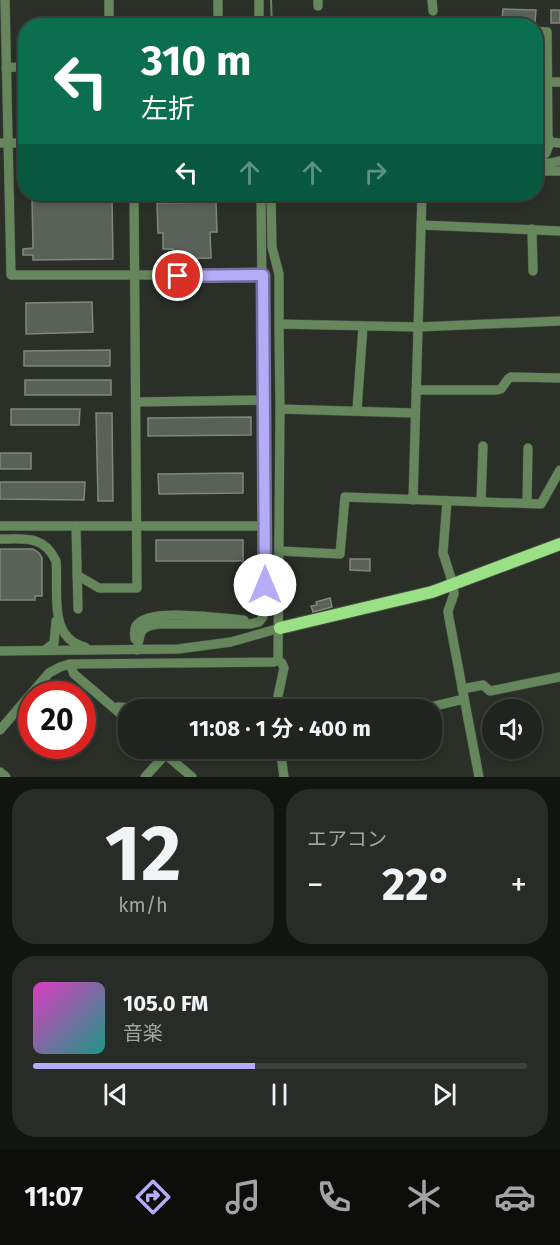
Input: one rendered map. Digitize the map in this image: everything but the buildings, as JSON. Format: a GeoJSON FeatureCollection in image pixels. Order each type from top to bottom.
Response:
{"type":"FeatureCollection","features":[{"type":"Feature","properties":{"kind":"main road"},"geometry":{"type":"LineString","coordinates":[[280,623],[432,592],[560,544]]}},
{"type":"Feature","properties":{"kind":"street"},"geometry":{"type":"LineString","coordinates":[[5,0],[4,143],[11,275],[263,275]]}},
{"type":"Feature","properties":{"kind":"street"},"geometry":{"type":"LineString","coordinates":[[109,0],[109,18]]}},
{"type":"Feature","properties":{"kind":"street"},"geometry":{"type":"LineString","coordinates":[[218,0],[218,18]]}},
{"type":"Feature","properties":{"kind":"street"},"geometry":{"type":"LineString","coordinates":[[259,0],[259,18]]}},
{"type":"Feature","properties":{"kind":"street"},"geometry":{"type":"LineString","coordinates":[[432,0],[433,11]]}},
{"type":"Feature","properties":{"kind":"street"},"geometry":{"type":"LineString","coordinates":[[543,32],[547,32],[548,136],[555,143],[543,156]]}},
{"type":"Feature","properties":{"kind":"street"},"geometry":{"type":"LineString","coordinates":[[6,68],[18,67]]}},
{"type":"Feature","properties":{"kind":"street"},"geometry":{"type":"LineString","coordinates":[[543,82],[560,82]]}},
{"type":"Feature","properties":{"kind":"street"},"geometry":{"type":"LineString","coordinates":[[543,162],[560,161]]}},
{"type":"Feature","properties":{"kind":"street"},"geometry":{"type":"LineString","coordinates":[[543,171],[560,171]]}},
{"type":"Feature","properties":{"kind":"street"},"geometry":{"type":"LineString","coordinates":[[77,575],[99,588],[137,588],[134,201]]}},
{"type":"Feature","properties":{"kind":"street"},"geometry":{"type":"LineString","coordinates":[[137,650],[134,633],[137,624],[147,618],[159,616],[226,617],[248,620],[255,618],[264,607],[261,201]]}},
{"type":"Feature","properties":{"kind":"street"},"geometry":{"type":"LineString","coordinates":[[272,201],[272,247],[279,274],[280,623],[278,660]]}},
{"type":"Feature","properties":{"kind":"street"},"geometry":{"type":"LineString","coordinates":[[413,500],[422,201]]}},
{"type":"Feature","properties":{"kind":"street"},"geometry":{"type":"LineString","coordinates":[[421,225],[560,231]]}},
{"type":"Feature","properties":{"kind":"street"},"geometry":{"type":"LineString","coordinates":[[532,229],[533,271]]}},
{"type":"Feature","properties":{"kind":"street"},"geometry":{"type":"LineString","coordinates":[[279,324],[418,327],[560,321]]}},
{"type":"Feature","properties":{"kind":"street"},"geometry":{"type":"LineString","coordinates":[[357,410],[363,326]]}},
{"type":"Feature","properties":{"kind":"street"},"geometry":{"type":"LineString","coordinates":[[416,390],[497,390],[501,389],[511,377],[560,378]]}},
{"type":"Feature","properties":{"kind":"street"},"geometry":{"type":"LineString","coordinates":[[136,402],[264,400]]}},
{"type":"Feature","properties":{"kind":"street"},"geometry":{"type":"LineString","coordinates":[[280,409],[414,413]]}},
{"type":"Feature","properties":{"kind":"street"},"geometry":{"type":"LineString","coordinates":[[481,502],[483,446]]}},
{"type":"Feature","properties":{"kind":"street"},"geometry":{"type":"LineString","coordinates":[[527,503],[528,448]]}},
{"type":"Feature","properties":{"kind":"street"},"geometry":{"type":"LineString","coordinates":[[280,551],[340,554],[345,497],[541,504],[560,470]]}},
{"type":"Feature","properties":{"kind":"street"},"geometry":{"type":"LineString","coordinates":[[447,501],[443,553],[454,594],[448,611],[479,777]]}},
{"type":"Feature","properties":{"kind":"street"},"geometry":{"type":"LineString","coordinates":[[0,526],[264,526]]}},
{"type":"Feature","properties":{"kind":"street"},"geometry":{"type":"LineString","coordinates":[[76,526],[78,609]]}},
{"type":"Feature","properties":{"kind":"street"},"geometry":{"type":"LineString","coordinates":[[0,539],[35,540],[45,544],[56,561],[57,609],[54,643],[44,650]]}},
{"type":"Feature","properties":{"kind":"street"},"geometry":{"type":"LineString","coordinates":[[57,609],[62,630],[76,645],[126,650]]}},
{"type":"Feature","properties":{"kind":"street"},"geometry":{"type":"LineString","coordinates":[[0,651],[137,650],[209,646],[231,642],[280,623]]}},
{"type":"Feature","properties":{"kind":"street"},"geometry":{"type":"LineString","coordinates":[[0,730],[49,673],[70,664],[274,662],[278,660]]}},
{"type":"Feature","properties":{"kind":"street"},"geometry":{"type":"LineString","coordinates":[[277,699],[284,668],[278,660]]}},
{"type":"Feature","properties":{"kind":"street"},"geometry":{"type":"LineString","coordinates":[[70,664],[74,674],[118,711]]}},
{"type":"Feature","properties":{"kind":"street"},"geometry":{"type":"LineString","coordinates":[[442,701],[483,685],[490,691],[560,677]]}},
{"type":"Feature","properties":{"kind":"street"},"geometry":{"type":"LineString","coordinates":[[145,777],[157,759]]}},
{"type":"Feature","properties":{"kind":"street"},"geometry":{"type":"LineString","coordinates":[[170,759],[192,777]]}},
{"type":"Feature","properties":{"kind":"street"},"geometry":{"type":"LineString","coordinates":[[282,759],[284,777]]}},
{"type":"Feature","properties":{"kind":"street"},"geometry":{"type":"LineString","coordinates":[[0,772],[6,777]]}},
{"type":"Feature","properties":{"kind":"waterway"},"geometry":{"type":"LineString","coordinates":[[271,0],[272,18]]}},
{"type":"Feature","properties":{"kind":"route"},"geometry":{"type":"LineString","coordinates":[[178,276],[263,275],[265,585]]}}]}
